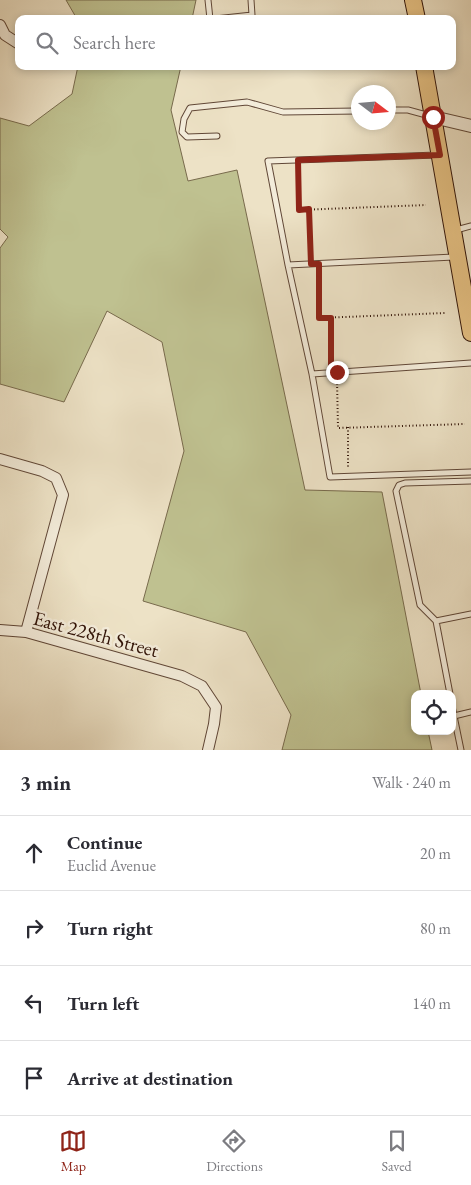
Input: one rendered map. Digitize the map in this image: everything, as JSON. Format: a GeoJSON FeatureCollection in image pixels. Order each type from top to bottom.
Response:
{"type":"FeatureCollection","features":[{"type":"Feature","properties":{"kind":"main road"},"geometry":{"type":"LineString","coordinates":[[413,0],[415,15]]}},
{"type":"Feature","properties":{"kind":"main road"},"geometry":{"type":"LineString","coordinates":[[425,70],[457,257],[467,282],[471,333]]}},
{"type":"Feature","properties":{"kind":"street"},"geometry":{"type":"LineString","coordinates":[[0,25],[5,34],[15,41]]}},
{"type":"Feature","properties":{"kind":"street"},"geometry":{"type":"LineString","coordinates":[[433,117],[471,126]]}},
{"type":"Feature","properties":{"kind":"street"},"geometry":{"type":"LineString","coordinates":[[0,459],[42,470],[56,478],[63,495],[26,632]]}},
{"type":"Feature","properties":{"kind":"street","name":"East 228th Street"},"geometry":{"type":"LineString","coordinates":[[0,630],[26,632],[182,676],[202,686],[216,706],[208,750]]}},
{"type":"Feature","properties":{"kind":"lane"},"geometry":{"type":"LineString","coordinates":[[208,0],[210,15]]}},
{"type":"Feature","properties":{"kind":"lane"},"geometry":{"type":"LineString","coordinates":[[250,0],[252,15]]}},
{"type":"Feature","properties":{"kind":"lane"},"geometry":{"type":"LineString","coordinates":[[217,136],[187,137],[182,132],[184,120],[190,108],[247,102],[283,112],[351,111]]}},
{"type":"Feature","properties":{"kind":"lane"},"geometry":{"type":"LineString","coordinates":[[396,110],[408,110],[433,117]]}},
{"type":"Feature","properties":{"kind":"lane"},"geometry":{"type":"LineString","coordinates":[[440,155],[268,161],[312,374],[330,477],[471,472]]}},
{"type":"Feature","properties":{"kind":"lane"},"geometry":{"type":"LineString","coordinates":[[453,231],[471,226]]}},
{"type":"Feature","properties":{"kind":"lane"},"geometry":{"type":"LineString","coordinates":[[288,265],[457,257]]}},
{"type":"Feature","properties":{"kind":"lane"},"geometry":{"type":"LineString","coordinates":[[312,374],[471,363]]}},
{"type":"Feature","properties":{"kind":"lane"},"geometry":{"type":"LineString","coordinates":[[449,690],[436,621],[420,605],[396,491],[399,486],[405,483],[471,481]]}},
{"type":"Feature","properties":{"kind":"lane"},"geometry":{"type":"LineString","coordinates":[[436,621],[471,614]]}},
{"type":"Feature","properties":{"kind":"lane"},"geometry":{"type":"LineString","coordinates":[[456,716],[471,712]]}},
{"type":"Feature","properties":{"kind":"lane"},"geometry":{"type":"LineString","coordinates":[[456,727],[460,750]]}},
{"type":"Feature","properties":{"kind":"path"},"geometry":{"type":"LineString","coordinates":[[298,160],[299,210],[426,205]]}},
{"type":"Feature","properties":{"kind":"path"},"geometry":{"type":"LineString","coordinates":[[309,209],[311,264]]}},
{"type":"Feature","properties":{"kind":"path"},"geometry":{"type":"LineString","coordinates":[[319,264],[319,318],[445,313]]}},
{"type":"Feature","properties":{"kind":"path"},"geometry":{"type":"LineString","coordinates":[[331,318],[338,428],[465,424]]}},
{"type":"Feature","properties":{"kind":"path"},"geometry":{"type":"LineString","coordinates":[[348,427],[348,477]]}},
{"type":"Feature","properties":{"kind":"green space"},"geometry":{"type":"Polygon","coordinates":[[[66,0],[196,0],[193,15],[75,15],[66,0]]]}},
{"type":"Feature","properties":{"kind":"green space"},"geometry":{"type":"Polygon","coordinates":[[[77,70],[180,70],[171,110],[188,181],[237,170],[305,490],[382,492],[420,690],[411,690],[411,735],[429,735],[432,750],[282,750],[291,715],[246,632],[143,601],[184,451],[162,342],[107,311],[64,402],[0,384],[0,248],[8,237],[0,229],[0,118],[29,126],[72,94],[77,70]]]}},
{"type":"Feature","properties":{"kind":"route"},"geometry":{"type":"LineString","coordinates":[[337,372],[331,373],[331,318],[319,318],[319,264],[311,264],[309,209],[299,210],[298,160],[440,155],[433,117]]}}]}
